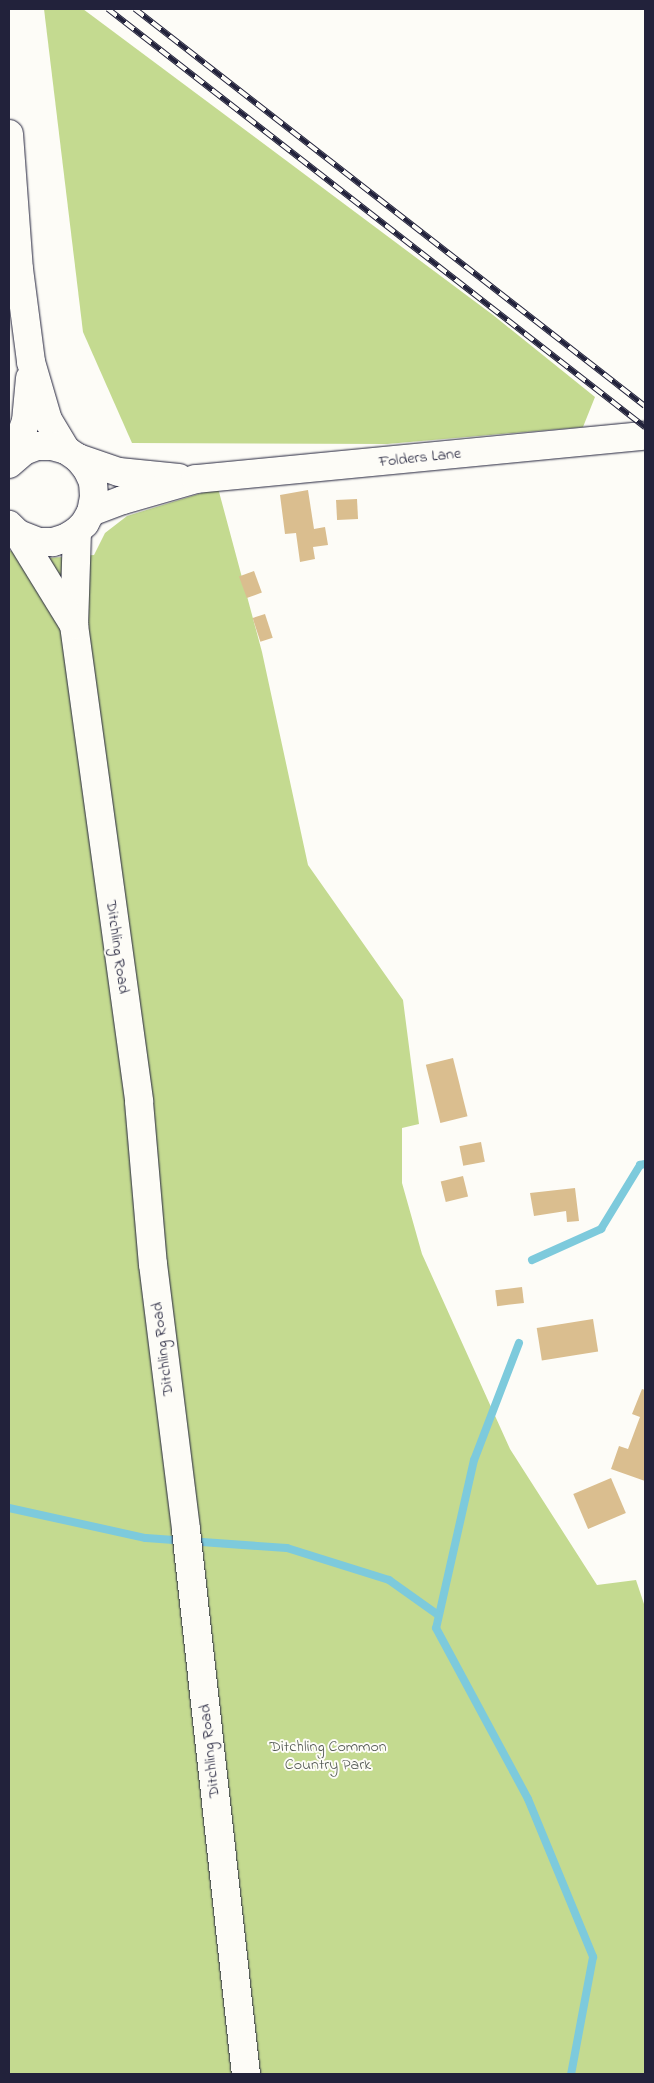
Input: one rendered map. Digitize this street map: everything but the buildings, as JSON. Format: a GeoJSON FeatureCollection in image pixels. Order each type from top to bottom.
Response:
{"type":"FeatureCollection","features":[{"type":"Feature","properties":{"kind":"main road"},"geometry":{"type":"LineString","coordinates":[[9,134],[19,269],[31,362],[26,421],[10,462]]}},
{"type":"Feature","properties":{"kind":"main road","name":"Ditchling Road"},"geometry":{"type":"LineString","coordinates":[[31,362],[48,420],[72,454],[87,469],[93,482],[94,497],[84,522],[74,625],[138,1102],[153,1264],[187,1545],[246,2074]]}},
{"type":"Feature","properties":{"kind":"main road","name":"Folders Lane"},"geometry":{"type":"LineString","coordinates":[[13,530],[39,542],[53,542],[66,538],[84,522],[123,500],[196,479],[633,437]]}},
{"type":"Feature","properties":{"kind":"main road","name":"Folders Lane"},"geometry":{"type":"LineString","coordinates":[[10,462],[24,451],[38,446],[52,446],[119,472],[196,479]]}},
{"type":"Feature","properties":{"kind":"main road","name":"Ditchling Road"},"geometry":{"type":"LineString","coordinates":[[13,530],[74,625]]}},
{"type":"Feature","properties":{"kind":"green space"},"geometry":{"type":"Polygon","coordinates":[[[44,9],[83,9],[493,315],[595,397],[583,427],[387,444],[132,443],[83,332],[44,9]]]}},
{"type":"Feature","properties":{"kind":"green space","name":"Ditchling Common Country Park"},"geometry":{"type":"Polygon","coordinates":[[[218,488],[262,652],[308,865],[403,1000],[419,1124],[402,1128],[402,1183],[422,1254],[510,1449],[597,1585],[636,1580],[645,1607],[645,2074],[9,2074],[9,550],[31,559],[94,555],[105,533],[127,516],[218,488]]]}},
{"type":"Feature","properties":{"kind":"waterway"},"geometry":{"type":"LineString","coordinates":[[532,1260],[601,1229],[640,1165],[645,1164]]}},
{"type":"Feature","properties":{"kind":"waterway"},"geometry":{"type":"LineString","coordinates":[[519,1343],[474,1460],[436,1628],[528,1799],[593,1957],[571,2074]]}},
{"type":"Feature","properties":{"kind":"waterway"},"geometry":{"type":"LineString","coordinates":[[9,1508],[146,1538],[287,1548],[389,1580],[438,1615]]}},
{"type":"Feature","properties":{"kind":"railway"},"geometry":{"type":"LineString","coordinates":[[108,9],[645,427]]}},
{"type":"Feature","properties":{"kind":"railway"},"geometry":{"type":"LineString","coordinates":[[135,9],[645,406]]}}]}
